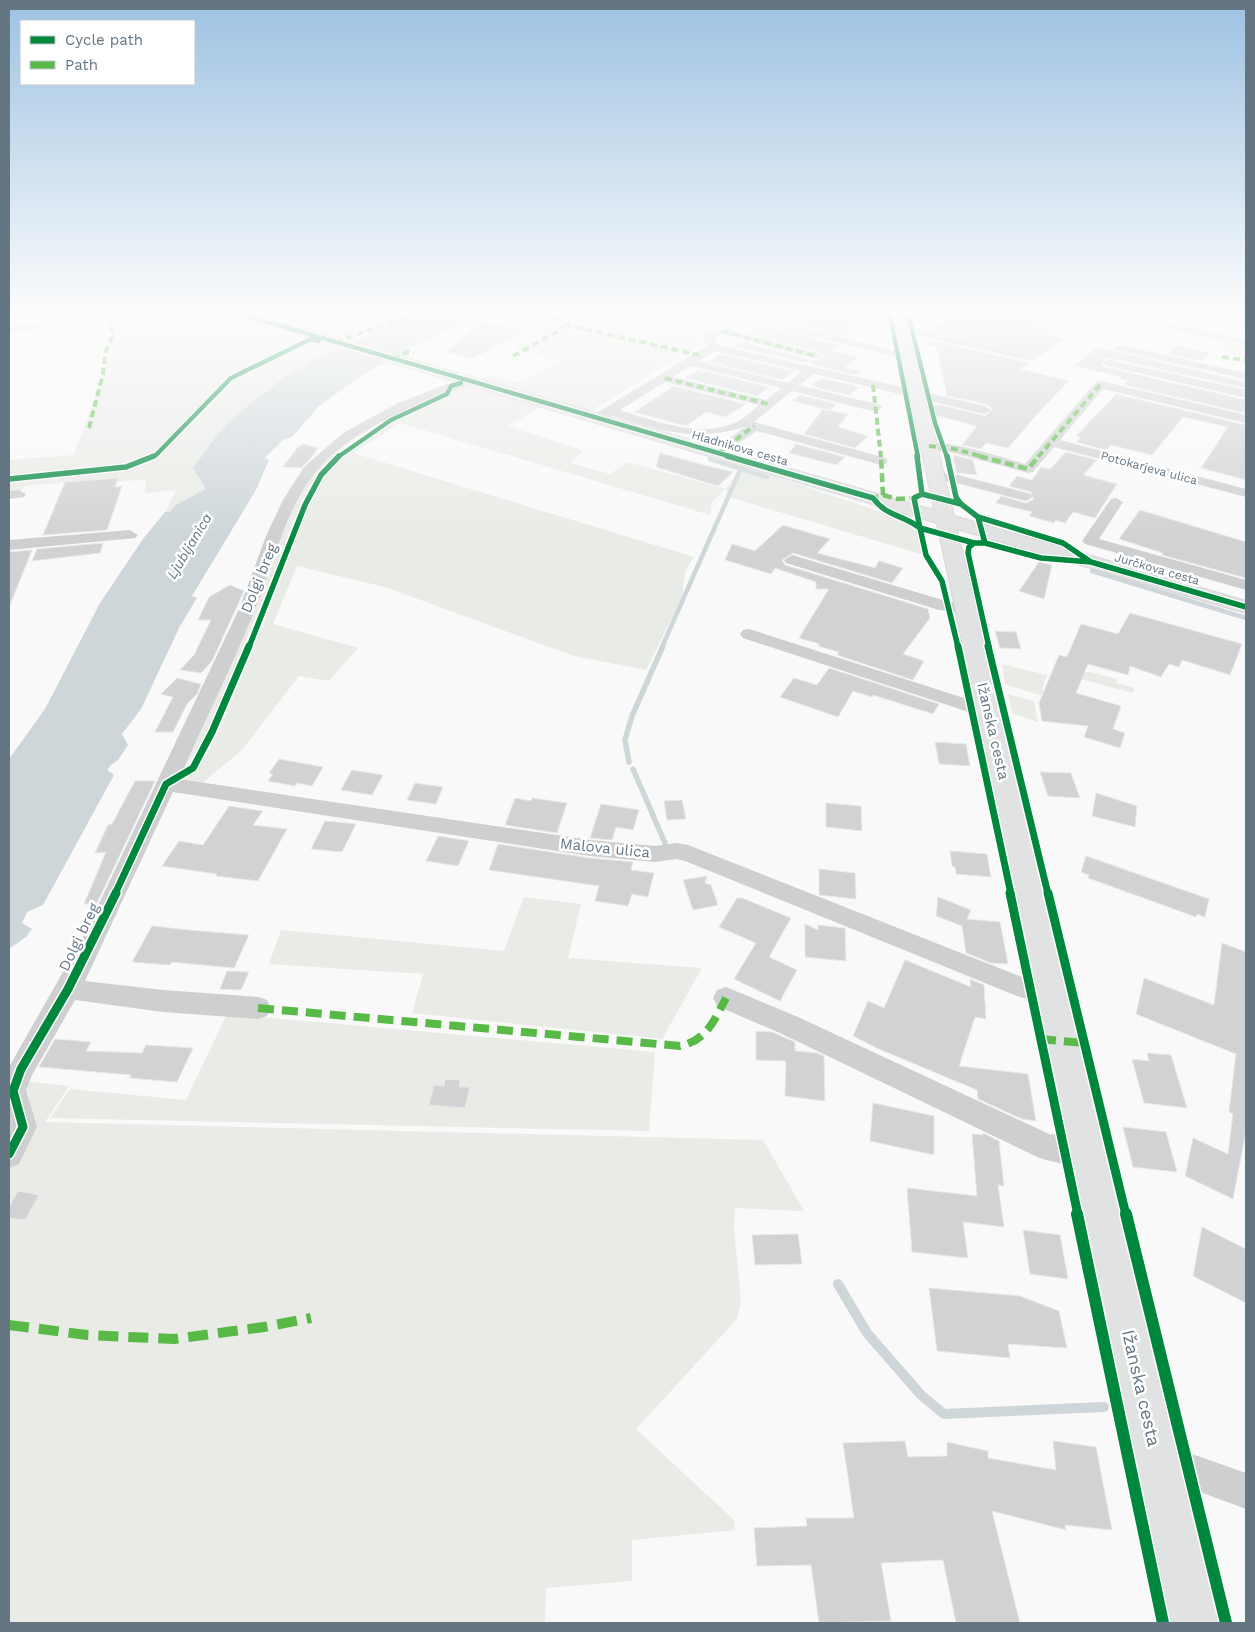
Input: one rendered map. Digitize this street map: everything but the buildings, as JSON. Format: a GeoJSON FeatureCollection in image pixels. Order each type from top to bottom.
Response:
{"type":"FeatureCollection","features":[{"type":"Feature","properties":{"kind":"main road","name":"Hladnikova cesta"},"geometry":{"type":"LineString","coordinates":[[493,386],[604,414],[718,453],[945,519]]}},
{"type":"Feature","properties":{"kind":"main road","name":"Ižanska cesta"},"geometry":{"type":"LineString","coordinates":[[915,386],[1195,1623]]}},
{"type":"Feature","properties":{"kind":"main road","name":"Jurčkova cesta"},"geometry":{"type":"LineString","coordinates":[[945,519],[1246,607]]}},
{"type":"Feature","properties":{"kind":"street","name":"Dolgi breg"},"geometry":{"type":"LineString","coordinates":[[11,1095],[21,1069],[68,989],[166,784],[247,609],[291,500],[310,469],[334,446],[375,420],[415,400],[452,386]]}},
{"type":"Feature","properties":{"kind":"street"},"geometry":{"type":"LineString","coordinates":[[604,414],[651,386]]}},
{"type":"Feature","properties":{"kind":"street"},"geometry":{"type":"LineString","coordinates":[[697,386],[768,404]]}},
{"type":"Feature","properties":{"kind":"street"},"geometry":{"type":"LineString","coordinates":[[787,386],[876,408]]}},
{"type":"Feature","properties":{"kind":"street"},"geometry":{"type":"LineString","coordinates":[[879,386],[985,410]]}},
{"type":"Feature","properties":{"kind":"street"},"geometry":{"type":"LineString","coordinates":[[929,446],[956,449],[1028,469],[1099,386]]}},
{"type":"Feature","properties":{"kind":"street"},"geometry":{"type":"LineString","coordinates":[[1105,386],[1246,419]]}},
{"type":"Feature","properties":{"kind":"street"},"geometry":{"type":"LineString","coordinates":[[1211,386],[1246,394]]}},
{"type":"Feature","properties":{"kind":"street"},"geometry":{"type":"LineString","coordinates":[[718,453],[749,425],[768,404],[790,387]]}},
{"type":"Feature","properties":{"kind":"street","name":"Hladnikova cesta"},"geometry":{"type":"LineString","coordinates":[[604,414],[690,432],[720,431],[749,425]]}},
{"type":"Feature","properties":{"kind":"street"},"geometry":{"type":"LineString","coordinates":[[749,425],[881,461]]}},
{"type":"Feature","properties":{"kind":"street","name":"Potokarjeva ulica"},"geometry":{"type":"LineString","coordinates":[[1051,442],[1246,493]]}},
{"type":"Feature","properties":{"kind":"street"},"geometry":{"type":"LineString","coordinates":[[935,476],[954,478],[1026,497]]}},
{"type":"Feature","properties":{"kind":"street"},"geometry":{"type":"LineString","coordinates":[[1116,502],[1090,541],[1246,585]]}},
{"type":"Feature","properties":{"kind":"street"},"geometry":{"type":"LineString","coordinates":[[9,545],[130,534]]}},
{"type":"Feature","properties":{"kind":"street"},"geometry":{"type":"LineString","coordinates":[[792,560],[945,606],[966,608]]}},
{"type":"Feature","properties":{"kind":"street"},"geometry":{"type":"LineString","coordinates":[[749,634],[988,712]]}},
{"type":"Feature","properties":{"kind":"street","name":"Malova ulica"},"geometry":{"type":"LineString","coordinates":[[166,784],[590,848],[655,854],[677,851],[688,853],[1026,989],[1052,991]]}},
{"type":"Feature","properties":{"kind":"street","name":"Dolgi breg"},"geometry":{"type":"LineString","coordinates":[[68,989],[163,1001],[258,1008]]}},
{"type":"Feature","properties":{"kind":"street"},"geometry":{"type":"LineString","coordinates":[[726,998],[1047,1146],[1088,1152]]}},
{"type":"Feature","properties":{"kind":"street"},"geometry":{"type":"LineString","coordinates":[[9,1154],[23,1127],[11,1095]]}},
{"type":"Feature","properties":{"kind":"street"},"geometry":{"type":"LineString","coordinates":[[1158,1460],[1246,1491]]}},
{"type":"Feature","properties":{"kind":"shaded area"},"geometry":{"type":"Polygon","coordinates":[[[98,386],[220,386],[199,410],[152,454],[125,465],[9,477],[9,460],[74,455],[98,386]]]}},
{"type":"Feature","properties":{"kind":"shaded area"},"geometry":{"type":"Polygon","coordinates":[[[228,386],[274,386],[220,431],[193,468],[206,489],[175,505],[170,512],[165,512],[176,490],[145,493],[146,479],[117,482],[117,478],[24,486],[22,490],[9,491],[9,481],[127,468],[160,455],[228,386]]]}},
{"type":"Feature","properties":{"kind":"shaded area"},"geometry":{"type":"Polygon","coordinates":[[[472,386],[541,406],[508,426],[584,451],[570,463],[610,474],[628,462],[725,489],[712,502],[710,515],[400,423],[353,453],[694,557],[685,571],[682,597],[646,670],[574,656],[385,587],[297,566],[273,624],[358,648],[329,681],[299,676],[241,751],[202,783],[185,779],[202,761],[220,727],[268,613],[307,507],[318,485],[336,462],[350,449],[382,427],[451,394],[455,389],[472,386]]]}},
{"type":"Feature","properties":{"kind":"shaded area"},"geometry":{"type":"Polygon","coordinates":[[[506,386],[631,386],[591,411],[506,386]]]}},
{"type":"Feature","properties":{"kind":"shaded area"},"geometry":{"type":"Polygon","coordinates":[[[421,402],[379,424],[351,442],[327,463],[310,485],[299,507],[271,581],[210,725],[199,747],[185,767],[176,775],[288,511],[326,456],[383,418],[421,402]]]}},
{"type":"Feature","properties":{"kind":"shaded area"},"geometry":{"type":"Polygon","coordinates":[[[742,469],[766,478],[770,475],[908,521],[920,532],[924,555],[732,498],[725,489],[742,469]]]}},
{"type":"Feature","properties":{"kind":"shaded area"},"geometry":{"type":"Polygon","coordinates":[[[1002,664],[1047,675],[1042,690],[1078,701],[1076,707],[1005,684],[1002,664]]]}},
{"type":"Feature","properties":{"kind":"shaded area"},"geometry":{"type":"Polygon","coordinates":[[[1079,672],[1090,672],[1117,679],[1116,683],[1134,688],[1133,693],[1077,678],[1079,672]]]}},
{"type":"Feature","properties":{"kind":"shaded area"},"geometry":{"type":"Polygon","coordinates":[[[1008,694],[1034,701],[1038,722],[1012,713],[1008,694]]]}},
{"type":"Feature","properties":{"kind":"shaded area"},"geometry":{"type":"Polygon","coordinates":[[[524,897],[581,904],[568,958],[702,968],[662,1039],[412,1013],[423,974],[269,964],[281,930],[504,951],[524,897]]]}},
{"type":"Feature","properties":{"kind":"shaded area"},"geometry":{"type":"Polygon","coordinates":[[[227,1014],[655,1052],[649,1131],[50,1118],[70,1089],[186,1100],[227,1014]]]}},
{"type":"Feature","properties":{"kind":"shaded area"},"geometry":{"type":"Polygon","coordinates":[[[23,1081],[69,1086],[45,1122],[763,1140],[804,1211],[735,1208],[734,1229],[741,1300],[737,1319],[636,1429],[734,1520],[735,1530],[632,1540],[632,1581],[546,1588],[545,1623],[9,1623],[9,1170],[26,1137],[31,1118],[31,1107],[23,1081]]]}},
{"type":"Feature","properties":{"kind":"water","name":"Ljubljanica"},"geometry":{"type":"Polygon","coordinates":[[[273,386],[347,386],[318,407],[292,437],[284,439],[265,458],[269,460],[256,490],[192,596],[197,598],[180,626],[141,709],[122,734],[128,745],[118,760],[107,770],[114,775],[43,905],[27,912],[22,923],[32,929],[26,937],[9,949],[9,759],[45,709],[100,603],[143,539],[165,512],[170,512],[175,505],[206,489],[193,468],[220,431],[273,386]]]}},
{"type":"Feature","properties":{"kind":"waterway"},"geometry":{"type":"LineString","coordinates":[[710,459],[741,469]]}},
{"type":"Feature","properties":{"kind":"waterway"},"geometry":{"type":"LineString","coordinates":[[662,647],[741,469]]}},
{"type":"Feature","properties":{"kind":"waterway"},"geometry":{"type":"LineString","coordinates":[[741,469],[767,477]]}},
{"type":"Feature","properties":{"kind":"waterway"},"geometry":{"type":"LineString","coordinates":[[1092,571],[1246,618]]}},
{"type":"Feature","properties":{"kind":"waterway"},"geometry":{"type":"LineString","coordinates":[[629,762],[625,740],[632,716],[663,646]]}},
{"type":"Feature","properties":{"kind":"waterway"},"geometry":{"type":"LineString","coordinates":[[633,769],[665,843]]}},
{"type":"Feature","properties":{"kind":"waterway"},"geometry":{"type":"LineString","coordinates":[[838,1284],[867,1333],[921,1395],[944,1414],[1104,1407]]}},
{"type":"Feature","properties":{"kind":"marked path"},"geometry":{"type":"LineString","coordinates":[[89,428],[100,386]]}},
{"type":"Feature","properties":{"kind":"marked path"},"geometry":{"type":"LineString","coordinates":[[697,386],[768,404]]}},
{"type":"Feature","properties":{"kind":"marked path"},"geometry":{"type":"LineString","coordinates":[[873,386],[884,488],[883,495],[873,498],[875,501]]}},
{"type":"Feature","properties":{"kind":"marked path"},"geometry":{"type":"LineString","coordinates":[[929,446],[955,449],[1028,469],[1099,386]]}},
{"type":"Feature","properties":{"kind":"marked path"},"geometry":{"type":"LineString","coordinates":[[718,453],[754,426]]}},
{"type":"Feature","properties":{"kind":"marked path"},"geometry":{"type":"LineString","coordinates":[[883,495],[898,499],[914,498]]}},
{"type":"Feature","properties":{"kind":"marked path"},"geometry":{"type":"LineString","coordinates":[[258,1008],[680,1046],[698,1040],[709,1030],[726,998]]}},
{"type":"Feature","properties":{"kind":"marked path"},"geometry":{"type":"LineString","coordinates":[[1040,1039],[1084,1043]]}},
{"type":"Feature","properties":{"kind":"marked path"},"geometry":{"type":"LineString","coordinates":[[9,1325],[87,1335],[174,1339],[264,1327],[311,1318]]}},
{"type":"Feature","properties":{"kind":"cycle path"},"geometry":{"type":"LineString","coordinates":[[9,479],[126,467],[156,455],[224,386]]}},
{"type":"Feature","properties":{"kind":"cycle path"},"geometry":{"type":"LineString","coordinates":[[9,1154],[23,1127],[13,1091],[21,1069],[68,989],[96,935],[166,784],[193,768],[212,732],[264,612],[305,505],[321,475],[344,451],[391,420],[447,394],[451,386]]}},
{"type":"Feature","properties":{"kind":"cycle path"},"geometry":{"type":"LineString","coordinates":[[488,386],[873,498],[882,510],[910,520],[920,528]]}},
{"type":"Feature","properties":{"kind":"cycle path"},"geometry":{"type":"LineString","coordinates":[[905,386],[912,421],[922,494]]}},
{"type":"Feature","properties":{"kind":"cycle path"},"geometry":{"type":"LineString","coordinates":[[926,386],[935,423],[946,451],[956,497],[961,504]]}},
{"type":"Feature","properties":{"kind":"cycle path"},"geometry":{"type":"LineString","coordinates":[[922,494],[961,504],[978,517],[985,543],[974,543],[920,528],[914,498],[922,494]]}},
{"type":"Feature","properties":{"kind":"cycle path"},"geometry":{"type":"LineString","coordinates":[[978,517],[1063,543],[1091,562]]}},
{"type":"Feature","properties":{"kind":"cycle path"},"geometry":{"type":"LineString","coordinates":[[920,528],[926,555],[942,581],[963,667],[1163,1623]]}},
{"type":"Feature","properties":{"kind":"cycle path"},"geometry":{"type":"LineString","coordinates":[[974,543],[969,547],[968,553],[997,686],[1226,1623]]}},
{"type":"Feature","properties":{"kind":"cycle path"},"geometry":{"type":"LineString","coordinates":[[985,543],[1041,558],[1091,562],[1246,607]]}}]}
